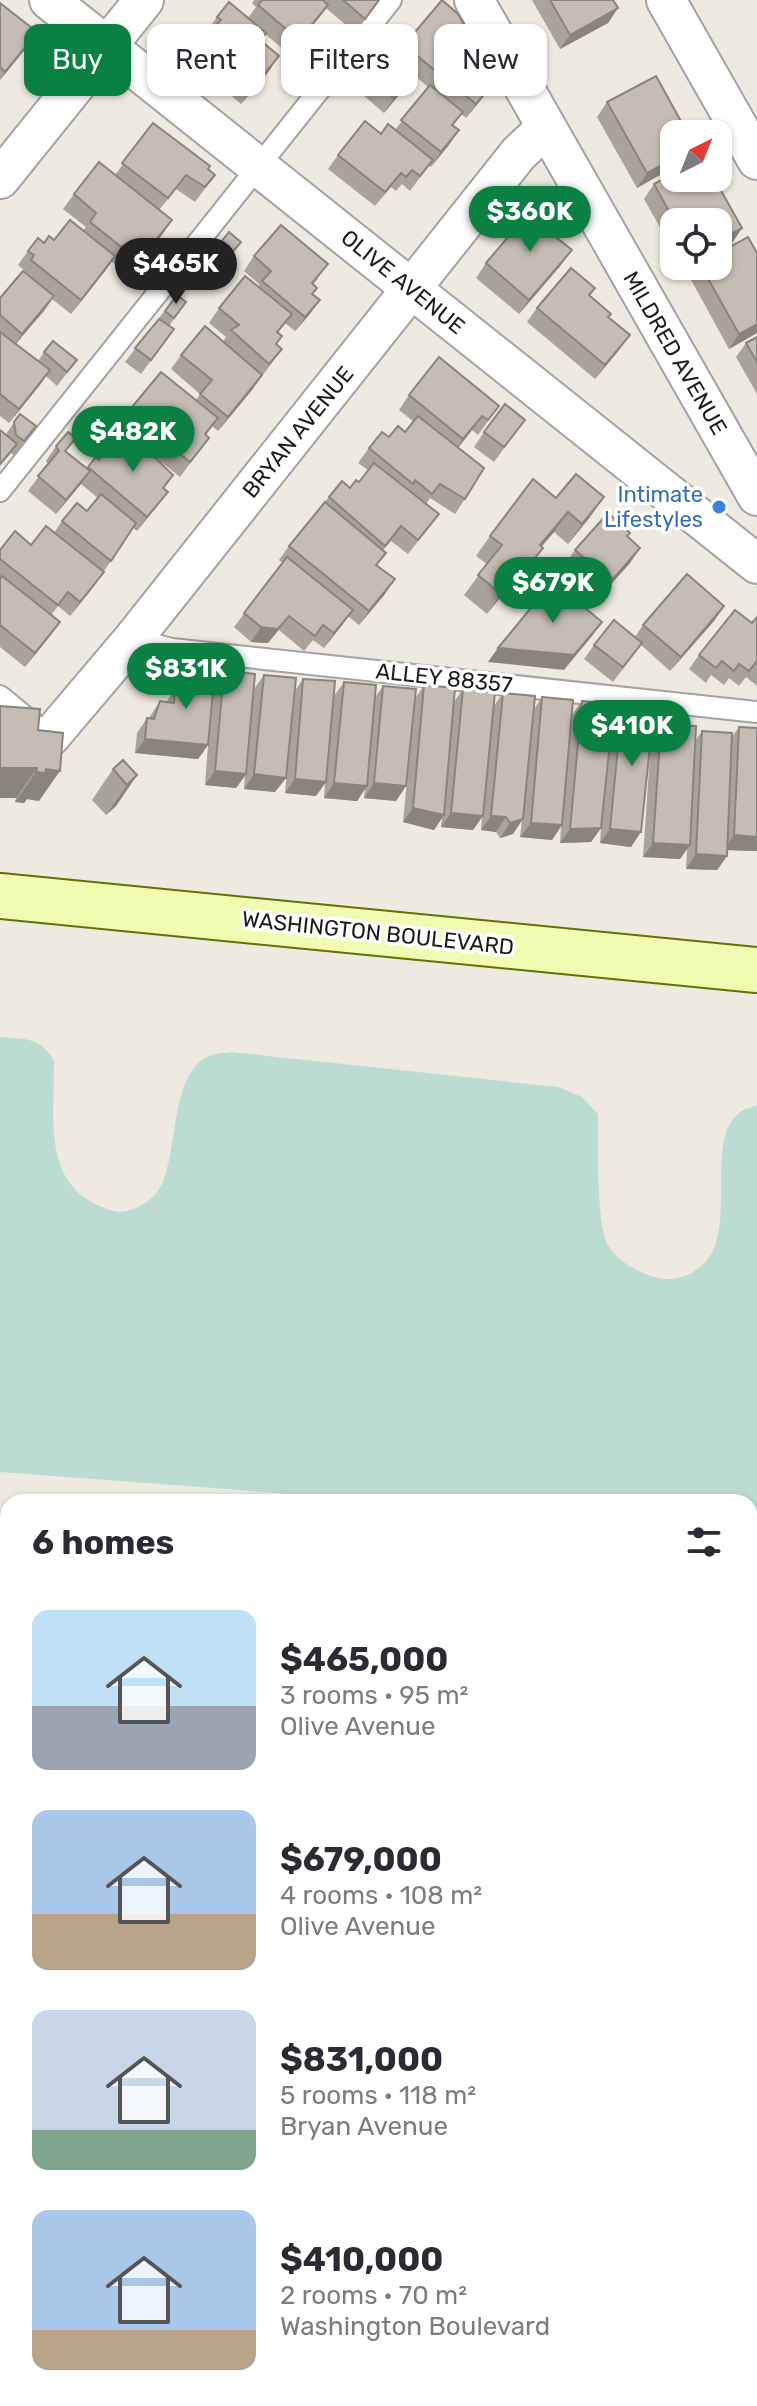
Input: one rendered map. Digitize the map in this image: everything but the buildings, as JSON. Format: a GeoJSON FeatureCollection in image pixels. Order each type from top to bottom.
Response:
{"type":"FeatureCollection","features":[{"type":"Feature","properties":{"kind":"main road","name":"WASHINGTON BOULEVARD"},"geometry":{"type":"LineString","coordinates":[[0,896],[757,970]]}},
{"type":"Feature","properties":{"kind":"street","name":"OLIVE AVENUE"},"geometry":{"type":"LineString","coordinates":[[49,0],[79,24]]}},
{"type":"Feature","properties":{"kind":"street"},"geometry":{"type":"LineString","coordinates":[[125,24],[144,0]]}},
{"type":"Feature","properties":{"kind":"street","name":"MILDRED AVENUE"},"geometry":{"type":"LineString","coordinates":[[474,0],[757,496]]}},
{"type":"Feature","properties":{"kind":"street"},"geometry":{"type":"LineString","coordinates":[[666,0],[757,160]]}},
{"type":"Feature","properties":{"kind":"street","name":"OLIVE AVENUE"},"geometry":{"type":"LineString","coordinates":[[131,65],[757,564]]}},
{"type":"Feature","properties":{"kind":"street"},"geometry":{"type":"LineString","coordinates":[[0,179],[67,96]]}},
{"type":"Feature","properties":{"kind":"street","name":"BRYAN AVENUE"},"geometry":{"type":"LineString","coordinates":[[50,737],[133,639],[519,153],[546,128]]}},
{"type":"Feature","properties":{"kind":"lane"},"geometry":{"type":"LineString","coordinates":[[0,491],[391,0]]}},
{"type":"Feature","properties":{"kind":"lane","name":"ALLEY 88357"},"geometry":{"type":"LineString","coordinates":[[133,639],[172,649],[757,712]]}},
{"type":"Feature","properties":{"kind":"lane"},"geometry":{"type":"LineString","coordinates":[[0,696],[50,737]]}},
{"type":"Feature","properties":{"kind":"shaded area"},"geometry":{"type":"Polygon","coordinates":[[[0,1037],[32,1041],[49,1053],[54,1061],[54,1128],[62,1169],[72,1185],[88,1199],[110,1210],[123,1212],[149,1201],[158,1191],[165,1178],[186,1082],[195,1067],[212,1055],[231,1052],[558,1087],[582,1097],[598,1114],[600,1203],[609,1247],[631,1267],[661,1279],[674,1279],[693,1272],[713,1252],[719,1230],[722,1152],[727,1130],[738,1114],[757,1106],[757,1494],[292,1494],[0,1472],[0,1037]]]}},
{"type":"Feature","properties":{"kind":"place","name":"Intimate Lifestyles"},"geometry":{"type":"Point","coordinates":[719,507]}}]}
